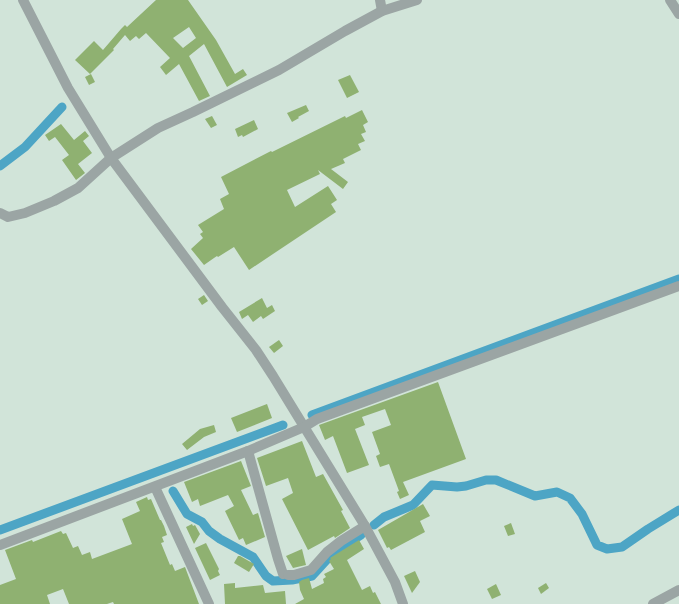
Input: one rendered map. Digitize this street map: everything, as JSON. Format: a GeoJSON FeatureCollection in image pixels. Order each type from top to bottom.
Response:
{"type":"FeatureCollection","features":[{"type":"Feature","properties":{"kind":"street"},"geometry":{"type":"LineString","coordinates":[[22,0],[68,88],[111,158],[222,307],[256,350],[365,526],[395,582],[403,604]]}},
{"type":"Feature","properties":{"kind":"street"},"geometry":{"type":"LineString","coordinates":[[380,0],[382,11]]}},
{"type":"Feature","properties":{"kind":"street"},"geometry":{"type":"LineString","coordinates":[[0,213],[8,217],[25,213],[54,201],[78,188],[111,158],[158,128],[214,103],[279,70],[382,11],[417,0]]}},
{"type":"Feature","properties":{"kind":"street"},"geometry":{"type":"LineString","coordinates":[[670,0],[679,14]]}},
{"type":"Feature","properties":{"kind":"street"},"geometry":{"type":"LineString","coordinates":[[0,545],[248,451],[304,427],[317,419],[679,286]]}},
{"type":"Feature","properties":{"kind":"street"},"geometry":{"type":"LineString","coordinates":[[248,451],[278,559],[286,575],[294,575],[312,570],[327,552],[365,526]]}},
{"type":"Feature","properties":{"kind":"street"},"geometry":{"type":"LineString","coordinates":[[155,487],[209,604]]}},
{"type":"Feature","properties":{"kind":"street"},"geometry":{"type":"LineString","coordinates":[[657,603],[679,590]]}},
{"type":"Feature","properties":{"kind":"building"},"geometry":{"type":"Polygon","coordinates":[[[156,0],[188,0],[216,40],[235,74],[243,69],[247,75],[227,87],[204,44],[189,56],[210,96],[199,101],[179,64],[166,75],[160,67],[170,58],[146,33],[139,39],[136,36],[130,41],[125,35],[113,49],[114,50],[90,74],[75,60],[94,41],[103,50],[125,25],[127,27],[156,0]],[[189,27],[173,38],[183,48],[196,38],[189,27]]]}},
{"type":"Feature","properties":{"kind":"building"},"geometry":{"type":"Polygon","coordinates":[[[91,74],[95,82],[89,85],[85,77],[91,74]]]}},
{"type":"Feature","properties":{"kind":"building"},"geometry":{"type":"Polygon","coordinates":[[[350,75],[359,92],[347,98],[338,80],[350,75]]]}},
{"type":"Feature","properties":{"kind":"building"},"geometry":{"type":"Polygon","coordinates":[[[306,105],[309,111],[292,122],[287,113],[306,105]]]}},
{"type":"Feature","properties":{"kind":"building"},"geometry":{"type":"Polygon","coordinates":[[[362,110],[368,122],[363,125],[366,132],[361,134],[365,141],[358,144],[361,150],[343,159],[345,163],[331,169],[348,182],[343,189],[318,170],[320,174],[287,190],[295,207],[328,186],[337,200],[331,204],[336,212],[249,270],[234,247],[204,265],[191,249],[203,238],[200,234],[203,232],[198,225],[224,209],[220,199],[229,194],[221,177],[271,151],[272,152],[345,116],[346,118],[362,110]]]}},
{"type":"Feature","properties":{"kind":"building"},"geometry":{"type":"Polygon","coordinates":[[[212,116],[217,125],[211,128],[205,119],[212,116]]]}},
{"type":"Feature","properties":{"kind":"building"},"geometry":{"type":"Polygon","coordinates":[[[254,120],[258,129],[243,137],[242,135],[238,137],[235,129],[254,120]]]}},
{"type":"Feature","properties":{"kind":"building"},"geometry":{"type":"Polygon","coordinates":[[[61,124],[74,140],[85,131],[89,136],[83,141],[92,153],[78,164],[85,173],[76,180],[62,160],[69,155],[55,137],[49,141],[45,135],[61,124]]]}},
{"type":"Feature","properties":{"kind":"building"},"geometry":{"type":"Polygon","coordinates":[[[204,295],[208,301],[202,305],[198,299],[204,295]]]}},
{"type":"Feature","properties":{"kind":"building"},"geometry":{"type":"Polygon","coordinates":[[[262,298],[267,308],[272,305],[275,311],[263,319],[261,316],[253,322],[248,315],[242,319],[239,312],[262,298]]]}},
{"type":"Feature","properties":{"kind":"building"},"geometry":{"type":"Polygon","coordinates":[[[279,340],[283,346],[274,353],[269,347],[279,340]]]}},
{"type":"Feature","properties":{"kind":"building"},"geometry":{"type":"Polygon","coordinates":[[[438,382],[466,459],[403,482],[409,495],[400,499],[397,492],[399,491],[389,464],[380,467],[376,456],[380,454],[372,432],[391,425],[385,409],[362,417],[365,425],[355,429],[369,465],[347,473],[333,436],[325,440],[319,425],[438,382]]]}},
{"type":"Feature","properties":{"kind":"building"},"geometry":{"type":"Polygon","coordinates":[[[267,404],[272,418],[237,432],[231,418],[267,404]]]}},
{"type":"Feature","properties":{"kind":"building"},"geometry":{"type":"Polygon","coordinates":[[[214,425],[216,432],[204,437],[187,450],[182,444],[200,429],[214,425]]]}},
{"type":"Feature","properties":{"kind":"building"},"geometry":{"type":"Polygon","coordinates":[[[302,441],[316,477],[323,474],[343,510],[341,511],[350,528],[335,538],[334,536],[308,550],[282,499],[293,493],[288,478],[266,486],[257,458],[302,441]]]}},
{"type":"Feature","properties":{"kind":"building"},"geometry":{"type":"Polygon","coordinates":[[[241,461],[251,486],[241,490],[253,515],[258,513],[265,537],[246,545],[243,538],[239,540],[225,511],[234,506],[228,495],[200,506],[198,499],[192,502],[184,482],[241,461]]]}},
{"type":"Feature","properties":{"kind":"building"},"geometry":{"type":"Polygon","coordinates":[[[147,497],[148,500],[151,499],[164,526],[167,535],[162,537],[164,542],[161,543],[170,565],[172,564],[175,571],[185,567],[199,604],[114,604],[113,602],[107,604],[69,604],[63,589],[47,595],[50,604],[0,604],[0,585],[16,579],[5,550],[32,540],[33,542],[61,531],[63,534],[66,533],[73,548],[78,546],[82,555],[90,552],[92,559],[132,544],[122,519],[140,511],[136,502],[147,497]]]}},
{"type":"Feature","properties":{"kind":"building"},"geometry":{"type":"Polygon","coordinates":[[[423,504],[430,516],[420,521],[425,532],[391,550],[389,547],[387,548],[378,530],[423,504]]]}},
{"type":"Feature","properties":{"kind":"building"},"geometry":{"type":"Polygon","coordinates":[[[511,523],[515,534],[508,536],[504,526],[511,523]]]}},
{"type":"Feature","properties":{"kind":"building"},"geometry":{"type":"Polygon","coordinates":[[[192,524],[193,526],[195,525],[200,534],[194,544],[186,527],[192,524]]]}},
{"type":"Feature","properties":{"kind":"building"},"geometry":{"type":"Polygon","coordinates":[[[359,540],[364,549],[347,560],[362,590],[370,586],[381,604],[295,604],[304,599],[300,590],[299,582],[309,578],[312,589],[324,583],[323,579],[326,577],[324,574],[334,569],[329,561],[331,559],[330,558],[359,540]]]}},
{"type":"Feature","properties":{"kind":"building"},"geometry":{"type":"Polygon","coordinates":[[[206,543],[219,569],[218,571],[220,575],[210,580],[195,548],[206,543]]]}},
{"type":"Feature","properties":{"kind":"building"},"geometry":{"type":"Polygon","coordinates":[[[302,549],[306,565],[293,568],[286,556],[302,549]]]}},
{"type":"Feature","properties":{"kind":"building"},"geometry":{"type":"Polygon","coordinates":[[[238,556],[254,564],[249,572],[234,563],[238,556]]]}},
{"type":"Feature","properties":{"kind":"building"},"geometry":{"type":"Polygon","coordinates":[[[415,571],[420,582],[412,593],[404,576],[415,571]]]}},
{"type":"Feature","properties":{"kind":"building"},"geometry":{"type":"Polygon","coordinates":[[[235,583],[235,588],[263,585],[265,593],[285,591],[286,604],[225,604],[224,584],[235,583]]]}},
{"type":"Feature","properties":{"kind":"building"},"geometry":{"type":"Polygon","coordinates":[[[546,583],[549,588],[541,594],[538,588],[546,583]]]}},
{"type":"Feature","properties":{"kind":"building"},"geometry":{"type":"Polygon","coordinates":[[[496,584],[501,595],[492,599],[487,589],[496,584]]]}},
{"type":"Feature","properties":{"kind":"waterway"},"geometry":{"type":"LineString","coordinates":[[0,166],[25,147],[62,107]]}},
{"type":"Feature","properties":{"kind":"waterway"},"geometry":{"type":"LineString","coordinates":[[312,415],[679,279]]}},
{"type":"Feature","properties":{"kind":"waterway"},"geometry":{"type":"LineString","coordinates":[[0,530],[283,425]]}},
{"type":"Feature","properties":{"kind":"waterway"},"geometry":{"type":"LineString","coordinates":[[374,525],[384,517],[413,505],[432,485],[457,487],[486,480],[496,480],[535,496],[557,492],[570,498],[582,514],[597,545],[607,549],[622,547],[679,510]]}},
{"type":"Feature","properties":{"kind":"waterway"},"geometry":{"type":"LineString","coordinates":[[173,491],[187,514],[202,522],[209,531],[220,539],[253,557],[266,576],[273,581],[292,580],[312,576],[333,553],[361,535]]}}]}
